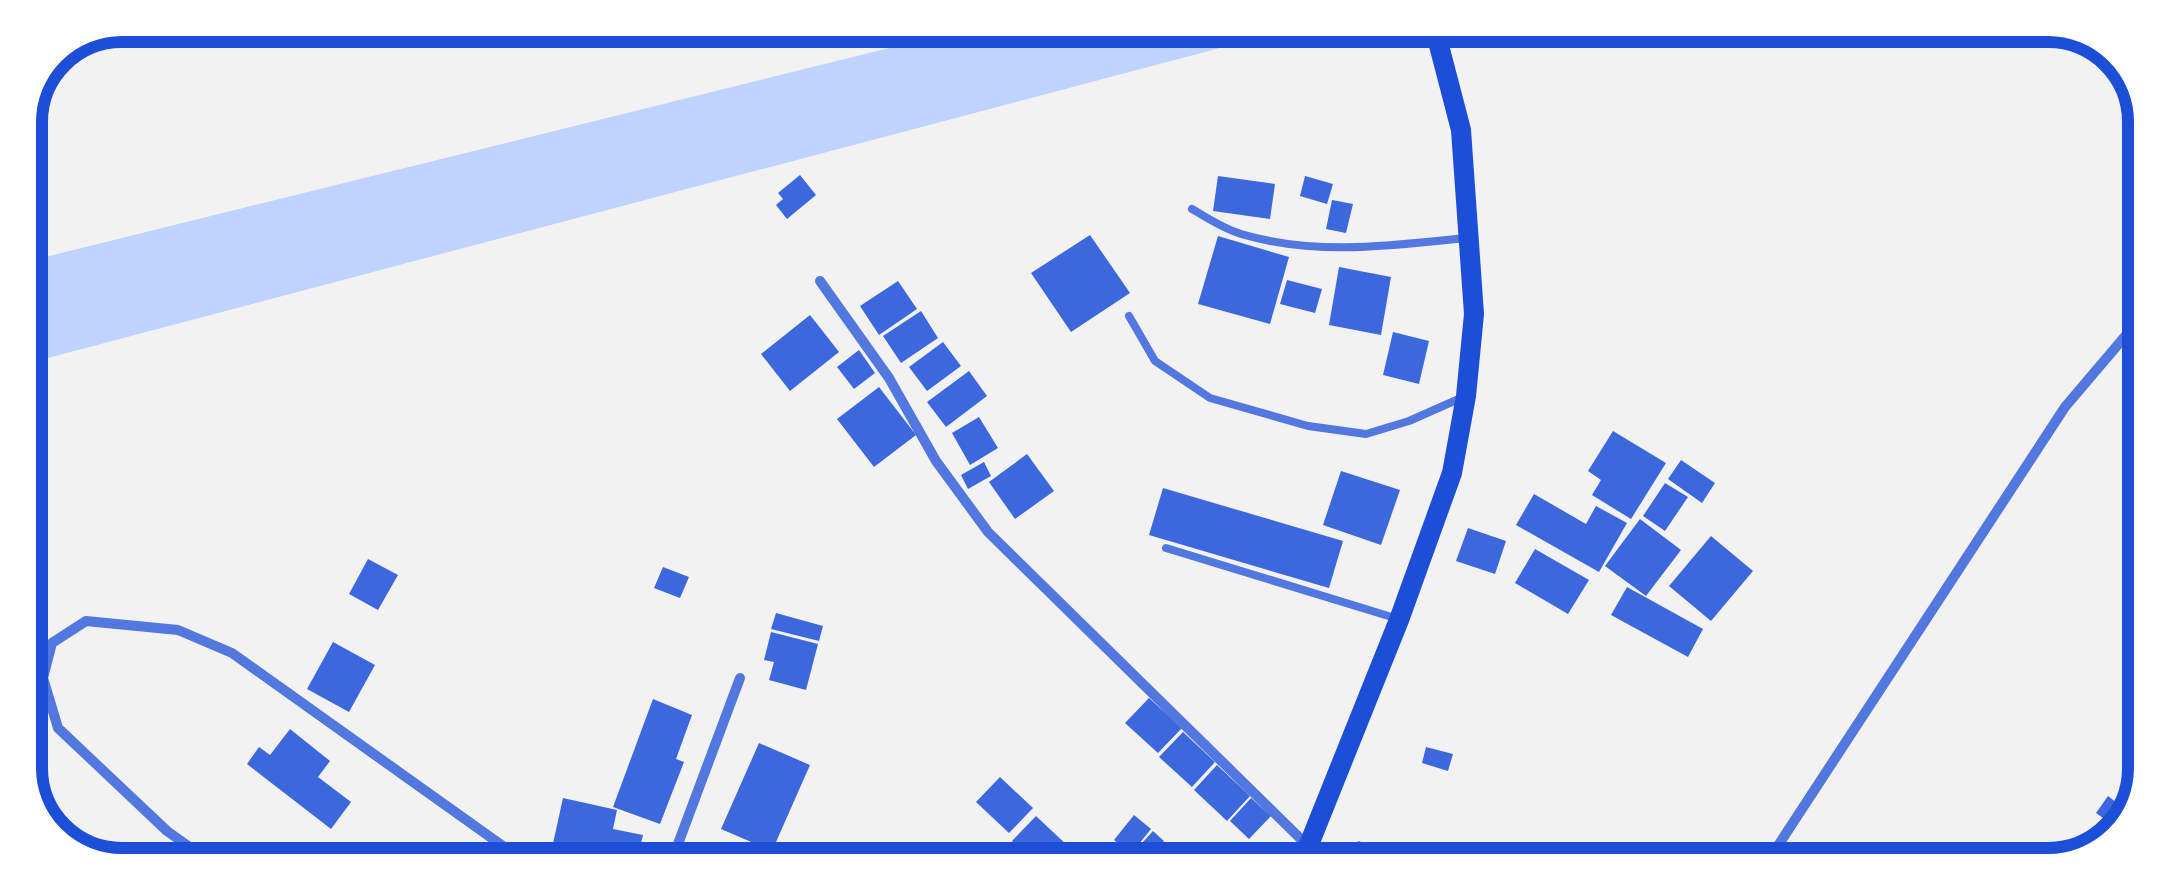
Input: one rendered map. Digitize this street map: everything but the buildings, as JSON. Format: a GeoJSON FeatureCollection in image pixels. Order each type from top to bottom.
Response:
{"type":"FeatureCollection","features":[{"type":"Feature","properties":{"kind":"main road"},"geometry":{"type":"LineString","coordinates":[[1308,848],[1399,620],[1452,474],[1466,396],[1474,314],[1470,237],[1461,130],[1438,42]]}},
{"type":"Feature","properties":{"kind":"street"},"geometry":{"type":"LineString","coordinates":[[820,281],[890,378],[936,461],[988,532],[1298,848]]}},
{"type":"Feature","properties":{"kind":"street"},"geometry":{"type":"LineString","coordinates":[[1776,848],[2065,406],[2128,333]]}},
{"type":"Feature","properties":{"kind":"street"},"geometry":{"type":"LineString","coordinates":[[191,848],[58,728],[43,678],[52,643],[86,621],[178,630],[232,653],[506,848]]}},
{"type":"Feature","properties":{"kind":"street"},"geometry":{"type":"LineString","coordinates":[[676,848],[740,678]]}},
{"type":"Feature","properties":{"kind":"lane"},"geometry":{"type":"LineString","coordinates":[[1192,210],[1237,233],[1315,247],[1348,250],[1470,237]]}},
{"type":"Feature","properties":{"kind":"lane"},"geometry":{"type":"LineString","coordinates":[[1129,316],[1154,360],[1210,398],[1308,426],[1366,434],[1409,421],[1466,396]]}},
{"type":"Feature","properties":{"kind":"lane"},"geometry":{"type":"LineString","coordinates":[[1166,548],[1399,620]]}},
{"type":"Feature","properties":{"kind":"water"},"geometry":{"type":"Polygon","coordinates":[[[913,42],[1243,42],[42,359],[42,258],[913,42]]]}}]}
